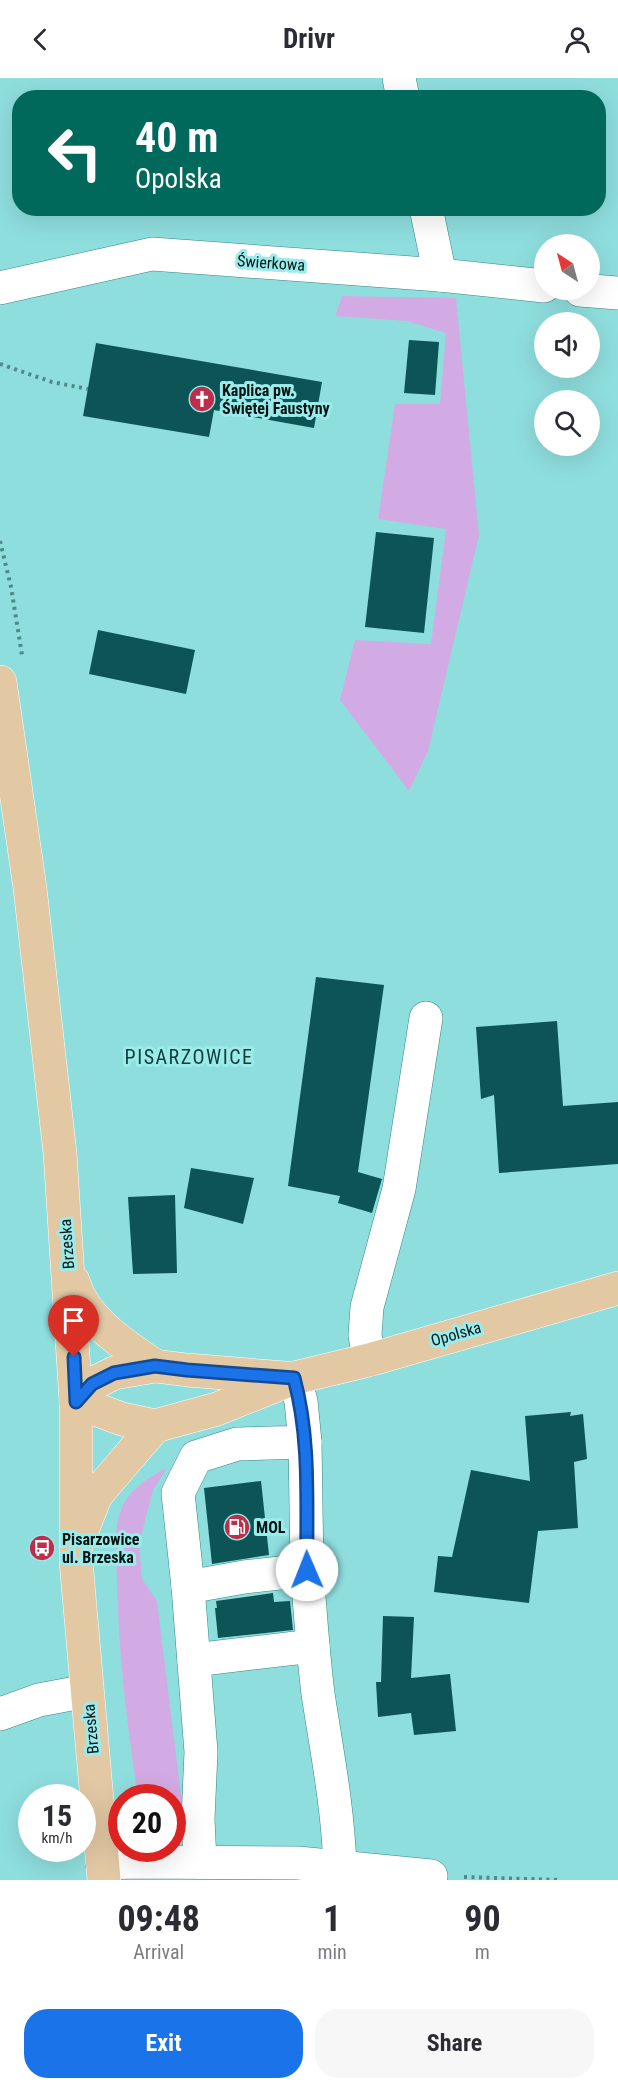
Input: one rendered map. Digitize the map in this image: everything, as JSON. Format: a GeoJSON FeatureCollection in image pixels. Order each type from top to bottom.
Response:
{"type":"FeatureCollection","features":[{"type":"Feature","properties":{"kind":"main road","name":"Brzeska"},"geometry":{"type":"LineString","coordinates":[[0,682],[30,888],[60,1153],[76,1402],[76,1561],[103,1872]]}},
{"type":"Feature","properties":{"kind":"main road","name":"Opolska"},"geometry":{"type":"LineString","coordinates":[[69,1268],[83,1305],[119,1341],[155,1366]]}},
{"type":"Feature","properties":{"kind":"main road","name":"Opolska"},"geometry":{"type":"LineString","coordinates":[[294,1378],[155,1366],[114,1373],[92,1384],[76,1402],[122,1419],[155,1426],[217,1409],[294,1378],[369,1360],[618,1288]]}},
{"type":"Feature","properties":{"kind":"main road"},"geometry":{"type":"LineString","coordinates":[[76,1561],[82,1526],[96,1495],[155,1426]]}},
{"type":"Feature","properties":{"kind":"street"},"geometry":{"type":"LineString","coordinates":[[428,216],[440,275]]}},
{"type":"Feature","properties":{"kind":"street","name":"Świerkowa"},"geometry":{"type":"LineString","coordinates":[[0,288],[152,254],[440,275],[534,285]]}},
{"type":"Feature","properties":{"kind":"street"},"geometry":{"type":"LineString","coordinates":[[600,292],[618,293]]}},
{"type":"Feature","properties":{"kind":"street"},"geometry":{"type":"LineString","coordinates":[[369,1360],[365,1335],[367,1307],[399,1189],[426,1018]]}},
{"type":"Feature","properties":{"kind":"street"},"geometry":{"type":"LineString","coordinates":[[294,1378],[300,1401],[305,1442],[307,1570],[313,1646],[339,1829],[332,1871]]}},
{"type":"Feature","properties":{"kind":"street"},"geometry":{"type":"LineString","coordinates":[[200,1862],[198,1819],[201,1752],[178,1493],[196,1457],[237,1444],[305,1442]]}},
{"type":"Feature","properties":{"kind":"street"},"geometry":{"type":"LineString","coordinates":[[188,1587],[244,1577],[307,1570]]}},
{"type":"Feature","properties":{"kind":"street"},"geometry":{"type":"LineString","coordinates":[[194,1660],[313,1646]]}},
{"type":"Feature","properties":{"kind":"street"},"geometry":{"type":"LineString","coordinates":[[0,1714],[39,1700],[87,1691]]}},
{"type":"Feature","properties":{"kind":"street"},"geometry":{"type":"LineString","coordinates":[[103,1872],[200,1862],[298,1863],[332,1871],[431,1876]]}},
{"type":"Feature","properties":{"kind":"path"},"geometry":{"type":"LineString","coordinates":[[0,364],[52,382],[88,389]]}},
{"type":"Feature","properties":{"kind":"path"},"geometry":{"type":"LineString","coordinates":[[431,1876],[560,1880]]}},
{"type":"Feature","properties":{"kind":"shaded area"},"geometry":{"type":"Polygon","coordinates":[[[342,296],[456,298],[479,535],[428,751],[409,791],[340,700],[355,640],[431,644],[446,529],[378,519],[395,404],[440,404],[446,333],[407,321],[335,316],[342,296]]]}},
{"type":"Feature","properties":{"kind":"shaded area"},"geometry":{"type":"Polygon","coordinates":[[[167,1468],[153,1490],[139,1544],[142,1579],[157,1601],[180,1784],[136,1784],[121,1661],[117,1527],[124,1503],[140,1485],[167,1468]]]}},
{"type":"Feature","properties":{"kind":"building"},"geometry":{"type":"Polygon","coordinates":[[[409,340],[439,342],[435,395],[404,393],[409,340]]]}},
{"type":"Feature","properties":{"kind":"building","name":"Kaplica pw. Świętej Faustyny"},"geometry":{"type":"Polygon","coordinates":[[[96,343],[322,382],[314,428],[214,410],[209,437],[83,416],[96,343]]]}},
{"type":"Feature","properties":{"kind":"building"},"geometry":{"type":"Polygon","coordinates":[[[376,532],[434,538],[424,633],[365,627],[376,532]]]}},
{"type":"Feature","properties":{"kind":"building"},"geometry":{"type":"Polygon","coordinates":[[[98,630],[195,650],[186,694],[89,674],[98,630]]]}},
{"type":"Feature","properties":{"kind":"building"},"geometry":{"type":"Polygon","coordinates":[[[316,977],[384,985],[358,1172],[382,1179],[372,1213],[338,1203],[340,1196],[288,1186],[316,977]]]}},
{"type":"Feature","properties":{"kind":"building"},"geometry":{"type":"Polygon","coordinates":[[[557,1021],[563,1106],[618,1102],[618,1164],[499,1173],[494,1095],[481,1099],[476,1027],[557,1021]]]}},
{"type":"Feature","properties":{"kind":"building"},"geometry":{"type":"Polygon","coordinates":[[[191,1168],[254,1178],[243,1224],[184,1208],[191,1168]]]}},
{"type":"Feature","properties":{"kind":"building"},"geometry":{"type":"Polygon","coordinates":[[[175,1195],[177,1273],[133,1274],[128,1197],[175,1195]]]}},
{"type":"Feature","properties":{"kind":"building"},"geometry":{"type":"Polygon","coordinates":[[[571,1412],[570,1416],[583,1414],[587,1459],[574,1462],[578,1528],[538,1531],[529,1603],[434,1592],[438,1556],[452,1557],[471,1470],[530,1481],[525,1416],[571,1412]]]}},
{"type":"Feature","properties":{"kind":"building","name":"MOL"},"geometry":{"type":"Polygon","coordinates":[[[261,1481],[269,1555],[212,1564],[204,1488],[261,1481]]]}},
{"type":"Feature","properties":{"kind":"building"},"geometry":{"type":"Polygon","coordinates":[[[273,1593],[274,1602],[290,1601],[293,1630],[218,1638],[216,1601],[273,1593]]]}},
{"type":"Feature","properties":{"kind":"building"},"geometry":{"type":"Polygon","coordinates":[[[383,1616],[414,1617],[411,1678],[450,1674],[456,1731],[414,1735],[411,1713],[378,1717],[376,1682],[381,1682],[383,1616]]]}},
{"type":"Feature","properties":{"kind":"place","name":"Kaplica pw. Świętej Faustyny"},"geometry":{"type":"Point","coordinates":[202,399]}},
{"type":"Feature","properties":{"kind":"place","name":"MOL"},"geometry":{"type":"Point","coordinates":[237,1527]}},
{"type":"Feature","properties":{"kind":"place","name":"Pisarzowice ul. Brzeska"},"geometry":{"type":"Point","coordinates":[42,1548]}},
{"type":"Feature","properties":{"kind":"district","name":"PISARZOWICE"},"geometry":{"type":"Point","coordinates":[189,1057]}},
{"type":"Feature","properties":{"kind":"route"},"geometry":{"type":"LineString","coordinates":[[74,1357],[76,1402],[92,1384],[114,1373],[155,1366],[294,1378],[300,1401],[305,1442],[307,1570]]}}]}
